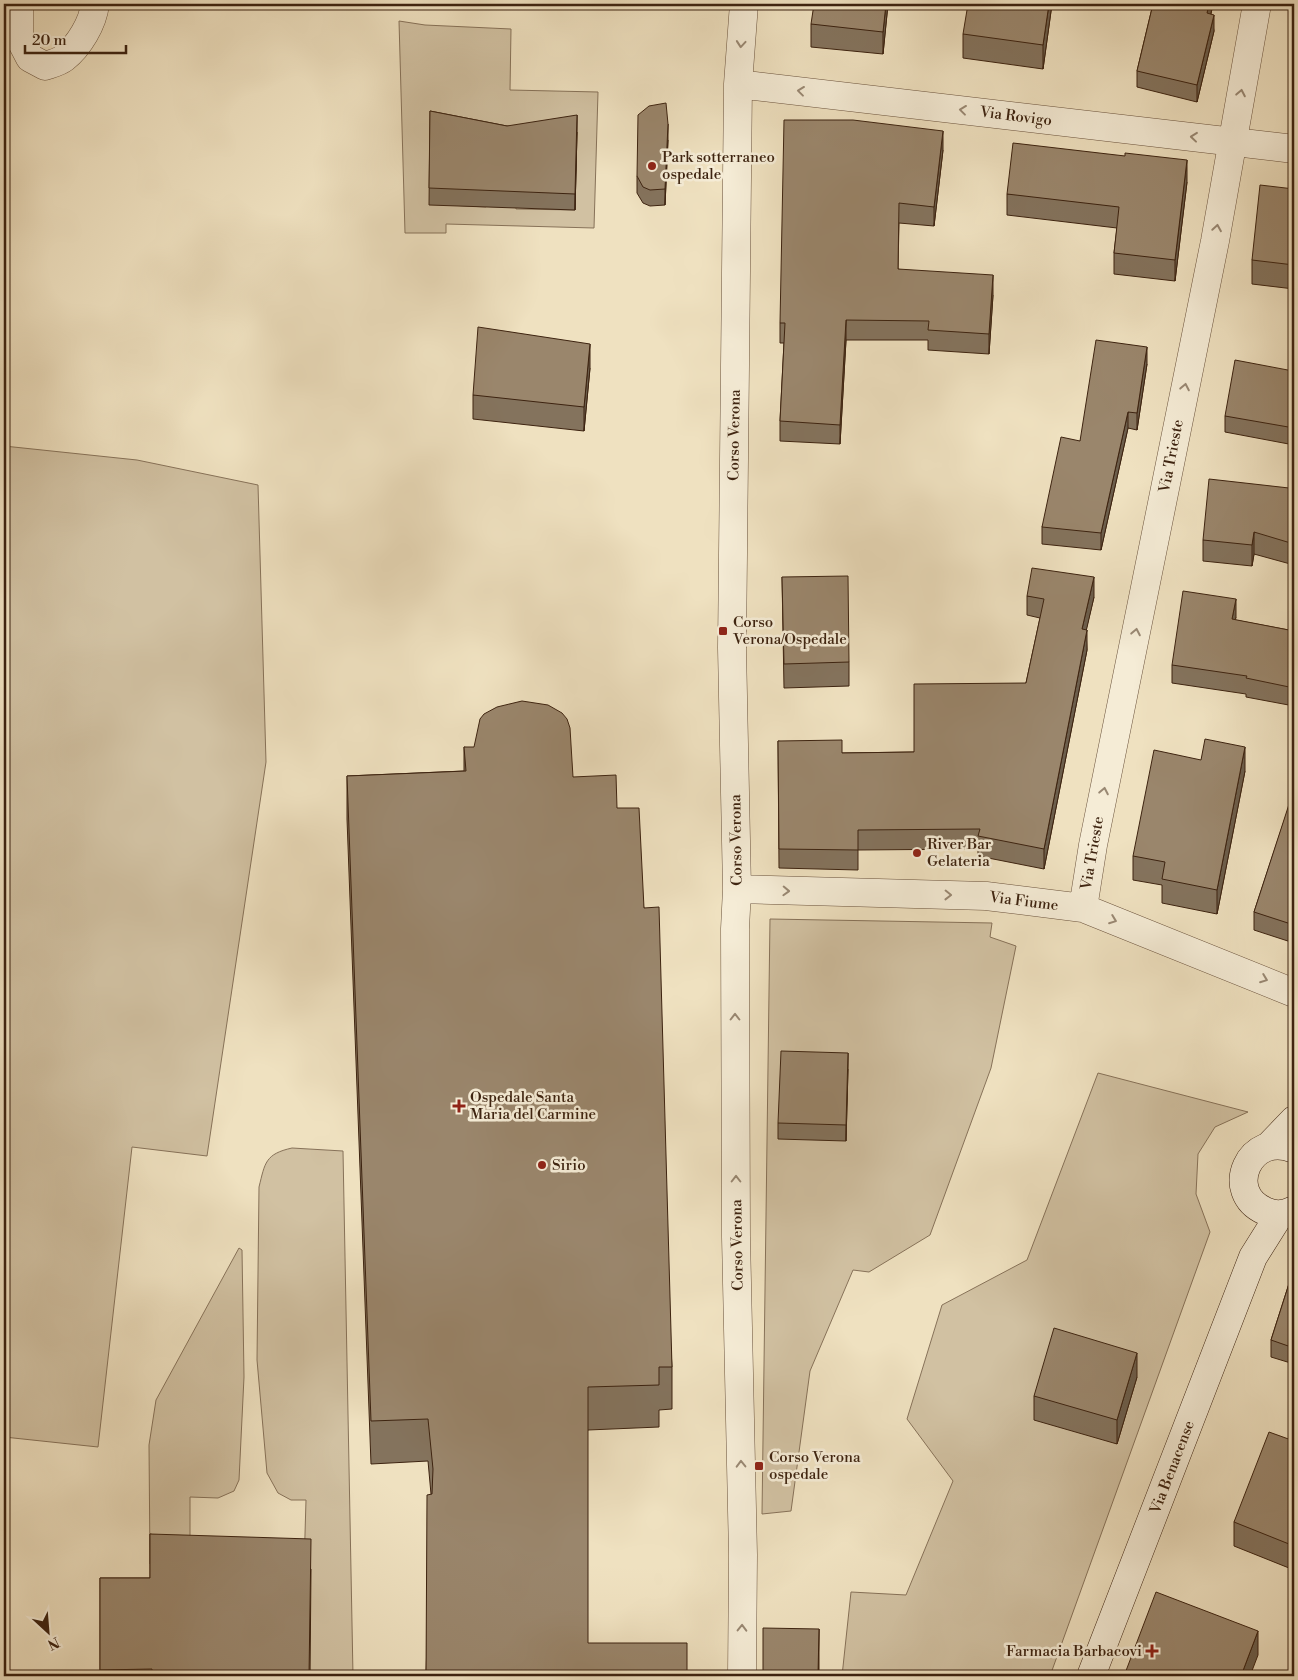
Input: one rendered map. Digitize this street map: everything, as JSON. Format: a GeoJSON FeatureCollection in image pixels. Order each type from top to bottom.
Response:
{"type":"FeatureCollection","features":[{"type":"Feature","properties":{"kind":"street"},"geometry":{"type":"LineString","coordinates":[[19,4],[19,37],[30,58],[45,66],[63,59],[78,42],[93,18],[95,4]]}},
{"type":"Feature","properties":{"kind":"street","name":"Corso Verona"},"geometry":{"type":"LineString","coordinates":[[742,1676],[743,1555],[736,1237],[735,929],[737,889],[732,648],[738,84],[744,4]]}},
{"type":"Feature","properties":{"kind":"street","name":"Via Trieste"},"geometry":{"type":"LineString","coordinates":[[1083,908],[1093,845],[1215,241],[1257,4]]}},
{"type":"Feature","properties":{"kind":"street","name":"Via Rovigo"},"geometry":{"type":"LineString","coordinates":[[738,84],[1294,149]]}},
{"type":"Feature","properties":{"kind":"street","name":"Via Fiume"},"geometry":{"type":"LineString","coordinates":[[737,889],[986,896],[1083,908],[1294,993]]}},
{"type":"Feature","properties":{"kind":"street","name":"Via Benacense"},"geometry":{"type":"LineString","coordinates":[[1253,1257],[1244,1175],[1246,1166],[1259,1150],[1281,1148],[1294,1120]]}},
{"type":"Feature","properties":{"kind":"street","name":"Via Benacense"},"geometry":{"type":"LineString","coordinates":[[1247,1195],[1261,1209],[1287,1212]]}},
{"type":"Feature","properties":{"kind":"street","name":"Via Benacense"},"geometry":{"type":"LineString","coordinates":[[1091,1676],[1253,1257],[1287,1212]]}},
{"type":"Feature","properties":{"kind":"shaded area"},"geometry":{"type":"Polygon","coordinates":[[[399,21],[425,25],[511,29],[510,90],[598,92],[594,228],[446,224],[446,233],[405,233],[399,21]],[[430,127],[430,204],[486,207],[487,188],[516,190],[516,209],[575,210],[577,132],[518,141],[489,139],[430,127]]]}},
{"type":"Feature","properties":{"kind":"shaded area"},"geometry":{"type":"Polygon","coordinates":[[[4,446],[137,460],[258,485],[266,762],[207,1156],[132,1147],[98,1447],[4,1437],[4,446]]]}},
{"type":"Feature","properties":{"kind":"shaded area"},"geometry":{"type":"Polygon","coordinates":[[[770,919],[992,923],[990,937],[1016,946],[991,1068],[930,1235],[869,1272],[853,1270],[810,1371],[791,1511],[762,1514],[770,919]]]}},
{"type":"Feature","properties":{"kind":"shaded area"},"geometry":{"type":"Polygon","coordinates":[[[1098,1073],[1248,1112],[1215,1127],[1198,1154],[1196,1194],[1210,1232],[1050,1676],[842,1676],[851,1592],[906,1595],[953,1481],[907,1419],[942,1305],[1027,1260],[1098,1073]]]}},
{"type":"Feature","properties":{"kind":"shaded area"},"geometry":{"type":"Polygon","coordinates":[[[292,1148],[343,1151],[353,1676],[310,1676],[304,1569],[306,1500],[291,1500],[278,1493],[267,1473],[257,1360],[259,1187],[265,1166],[271,1157],[283,1150],[292,1148]]]}},
{"type":"Feature","properties":{"kind":"shaded area"},"geometry":{"type":"Polygon","coordinates":[[[239,1248],[242,1250],[244,1377],[239,1480],[234,1491],[218,1498],[190,1497],[190,1565],[150,1564],[149,1445],[156,1400],[239,1248]]]}},
{"type":"Feature","properties":{"kind":"building"},"geometry":{"type":"Polygon","coordinates":[[[814,4],[886,4],[883,32],[811,24],[814,4]]]}},
{"type":"Feature","properties":{"kind":"building"},"geometry":{"type":"Polygon","coordinates":[[[968,4],[1049,4],[1043,45],[963,34],[968,4]]]}},
{"type":"Feature","properties":{"kind":"building"},"geometry":{"type":"Polygon","coordinates":[[[1153,4],[1209,4],[1207,13],[1214,15],[1197,85],[1137,71],[1153,4]]]}},
{"type":"Feature","properties":{"kind":"building","name":"Park sotterraneo ospedale"},"geometry":{"type":"Polygon","coordinates":[[[666,103],[668,124],[665,189],[650,190],[643,187],[637,176],[638,115],[649,106],[666,103]]]}},
{"type":"Feature","properties":{"kind":"building"},"geometry":{"type":"Polygon","coordinates":[[[430,111],[507,126],[577,115],[575,194],[429,188],[430,111]]]}},
{"type":"Feature","properties":{"kind":"building"},"geometry":{"type":"Polygon","coordinates":[[[784,120],[853,120],[943,131],[934,207],[899,203],[898,269],[993,275],[989,334],[928,330],[929,321],[846,320],[840,425],[780,421],[785,323],[780,323],[784,120]]]}},
{"type":"Feature","properties":{"kind":"building"},"geometry":{"type":"Polygon","coordinates":[[[1013,143],[1125,156],[1125,153],[1187,160],[1175,260],[1114,253],[1119,207],[1007,194],[1013,143]]]}},
{"type":"Feature","properties":{"kind":"building"},"geometry":{"type":"Polygon","coordinates":[[[1260,185],[1294,189],[1294,265],[1252,260],[1260,185]]]}},
{"type":"Feature","properties":{"kind":"building"},"geometry":{"type":"Polygon","coordinates":[[[4,288],[8,288],[4,393],[4,288]]]}},
{"type":"Feature","properties":{"kind":"building"},"geometry":{"type":"Polygon","coordinates":[[[478,327],[590,344],[584,407],[473,395],[478,327]]]}},
{"type":"Feature","properties":{"kind":"building"},"geometry":{"type":"Polygon","coordinates":[[[1096,340],[1147,347],[1137,413],[1128,412],[1101,533],[1042,527],[1061,437],[1080,441],[1096,340]]]}},
{"type":"Feature","properties":{"kind":"building"},"geometry":{"type":"Polygon","coordinates":[[[1235,360],[1293,371],[1294,428],[1225,416],[1235,360]]]}},
{"type":"Feature","properties":{"kind":"building"},"geometry":{"type":"Polygon","coordinates":[[[1209,479],[1289,488],[1290,484],[1294,486],[1294,544],[1254,532],[1252,545],[1203,540],[1209,479]]]}},
{"type":"Feature","properties":{"kind":"building"},"geometry":{"type":"Polygon","coordinates":[[[1032,568],[1094,577],[1082,629],[1087,630],[1044,849],[978,836],[980,829],[858,830],[858,850],[779,849],[778,741],[842,740],[842,753],[914,752],[914,684],[1026,683],[1044,599],[1027,596],[1032,568]]]}},
{"type":"Feature","properties":{"kind":"building"},"geometry":{"type":"Polygon","coordinates":[[[848,576],[849,662],[784,664],[782,577],[848,576]]]}},
{"type":"Feature","properties":{"kind":"building"},"geometry":{"type":"Polygon","coordinates":[[[1183,591],[1236,599],[1232,619],[1294,631],[1294,688],[1246,678],[1247,676],[1172,665],[1183,591]]]}},
{"type":"Feature","properties":{"kind":"building"},"geometry":{"type":"Polygon","coordinates":[[[522,701],[548,705],[562,713],[567,719],[570,728],[573,777],[616,775],[617,808],[639,808],[644,908],[659,907],[672,1367],[659,1367],[659,1385],[588,1387],[588,1643],[687,1643],[687,1676],[426,1676],[427,1495],[432,1494],[433,1469],[428,1419],[371,1421],[347,776],[466,771],[464,747],[474,747],[480,719],[484,714],[497,707],[522,701]]]}},
{"type":"Feature","properties":{"kind":"building"},"geometry":{"type":"Polygon","coordinates":[[[1205,739],[1245,747],[1217,890],[1162,879],[1165,862],[1133,856],[1154,750],[1201,760],[1205,739]]]}},
{"type":"Feature","properties":{"kind":"building"},"geometry":{"type":"Polygon","coordinates":[[[1294,784],[1294,925],[1254,912],[1294,784]]]}},
{"type":"Feature","properties":{"kind":"building"},"geometry":{"type":"Polygon","coordinates":[[[781,1051],[848,1053],[846,1125],[778,1123],[781,1051]]]}},
{"type":"Feature","properties":{"kind":"building"},"geometry":{"type":"Polygon","coordinates":[[[1294,1268],[1294,1348],[1271,1340],[1294,1268]]]}},
{"type":"Feature","properties":{"kind":"building"},"geometry":{"type":"Polygon","coordinates":[[[1054,1328],[1137,1353],[1117,1420],[1034,1396],[1054,1328]]]}},
{"type":"Feature","properties":{"kind":"building"},"geometry":{"type":"Polygon","coordinates":[[[1269,1432],[1294,1441],[1294,1546],[1234,1522],[1269,1432]]]}},
{"type":"Feature","properties":{"kind":"building"},"geometry":{"type":"Polygon","coordinates":[[[150,1534],[311,1539],[309,1676],[152,1676],[152,1669],[100,1670],[100,1578],[150,1578],[150,1534]]]}},
{"type":"Feature","properties":{"kind":"building"},"geometry":{"type":"Polygon","coordinates":[[[1156,1592],[1258,1631],[1241,1676],[1186,1676],[1181,1674],[1180,1676],[1124,1676],[1156,1592]]]}},
{"type":"Feature","properties":{"kind":"building"},"geometry":{"type":"Polygon","coordinates":[[[763,1628],[819,1629],[818,1676],[763,1676],[763,1628]]]}},
{"type":"Feature","properties":{"kind":"place","name":"Park sotterraneo ospedale"},"geometry":{"type":"Point","coordinates":[652,166]}},
{"type":"Feature","properties":{"kind":"place","name":"Corso Verona/Ospedale"},"geometry":{"type":"Point","coordinates":[723,631]}},
{"type":"Feature","properties":{"kind":"place","name":"River Bar Gelateria"},"geometry":{"type":"Point","coordinates":[917,853]}},
{"type":"Feature","properties":{"kind":"place","name":"Ospedale Santa Maria del Carmine"},"geometry":{"type":"Point","coordinates":[459,1106]}},
{"type":"Feature","properties":{"kind":"place","name":"Sirio"},"geometry":{"type":"Point","coordinates":[542,1165]}},
{"type":"Feature","properties":{"kind":"place","name":"Corso Verona ospedale"},"geometry":{"type":"Point","coordinates":[759,1466]}},
{"type":"Feature","properties":{"kind":"place","name":"Farmacia Barbacovi"},"geometry":{"type":"Point","coordinates":[1152,1651]}}]}
